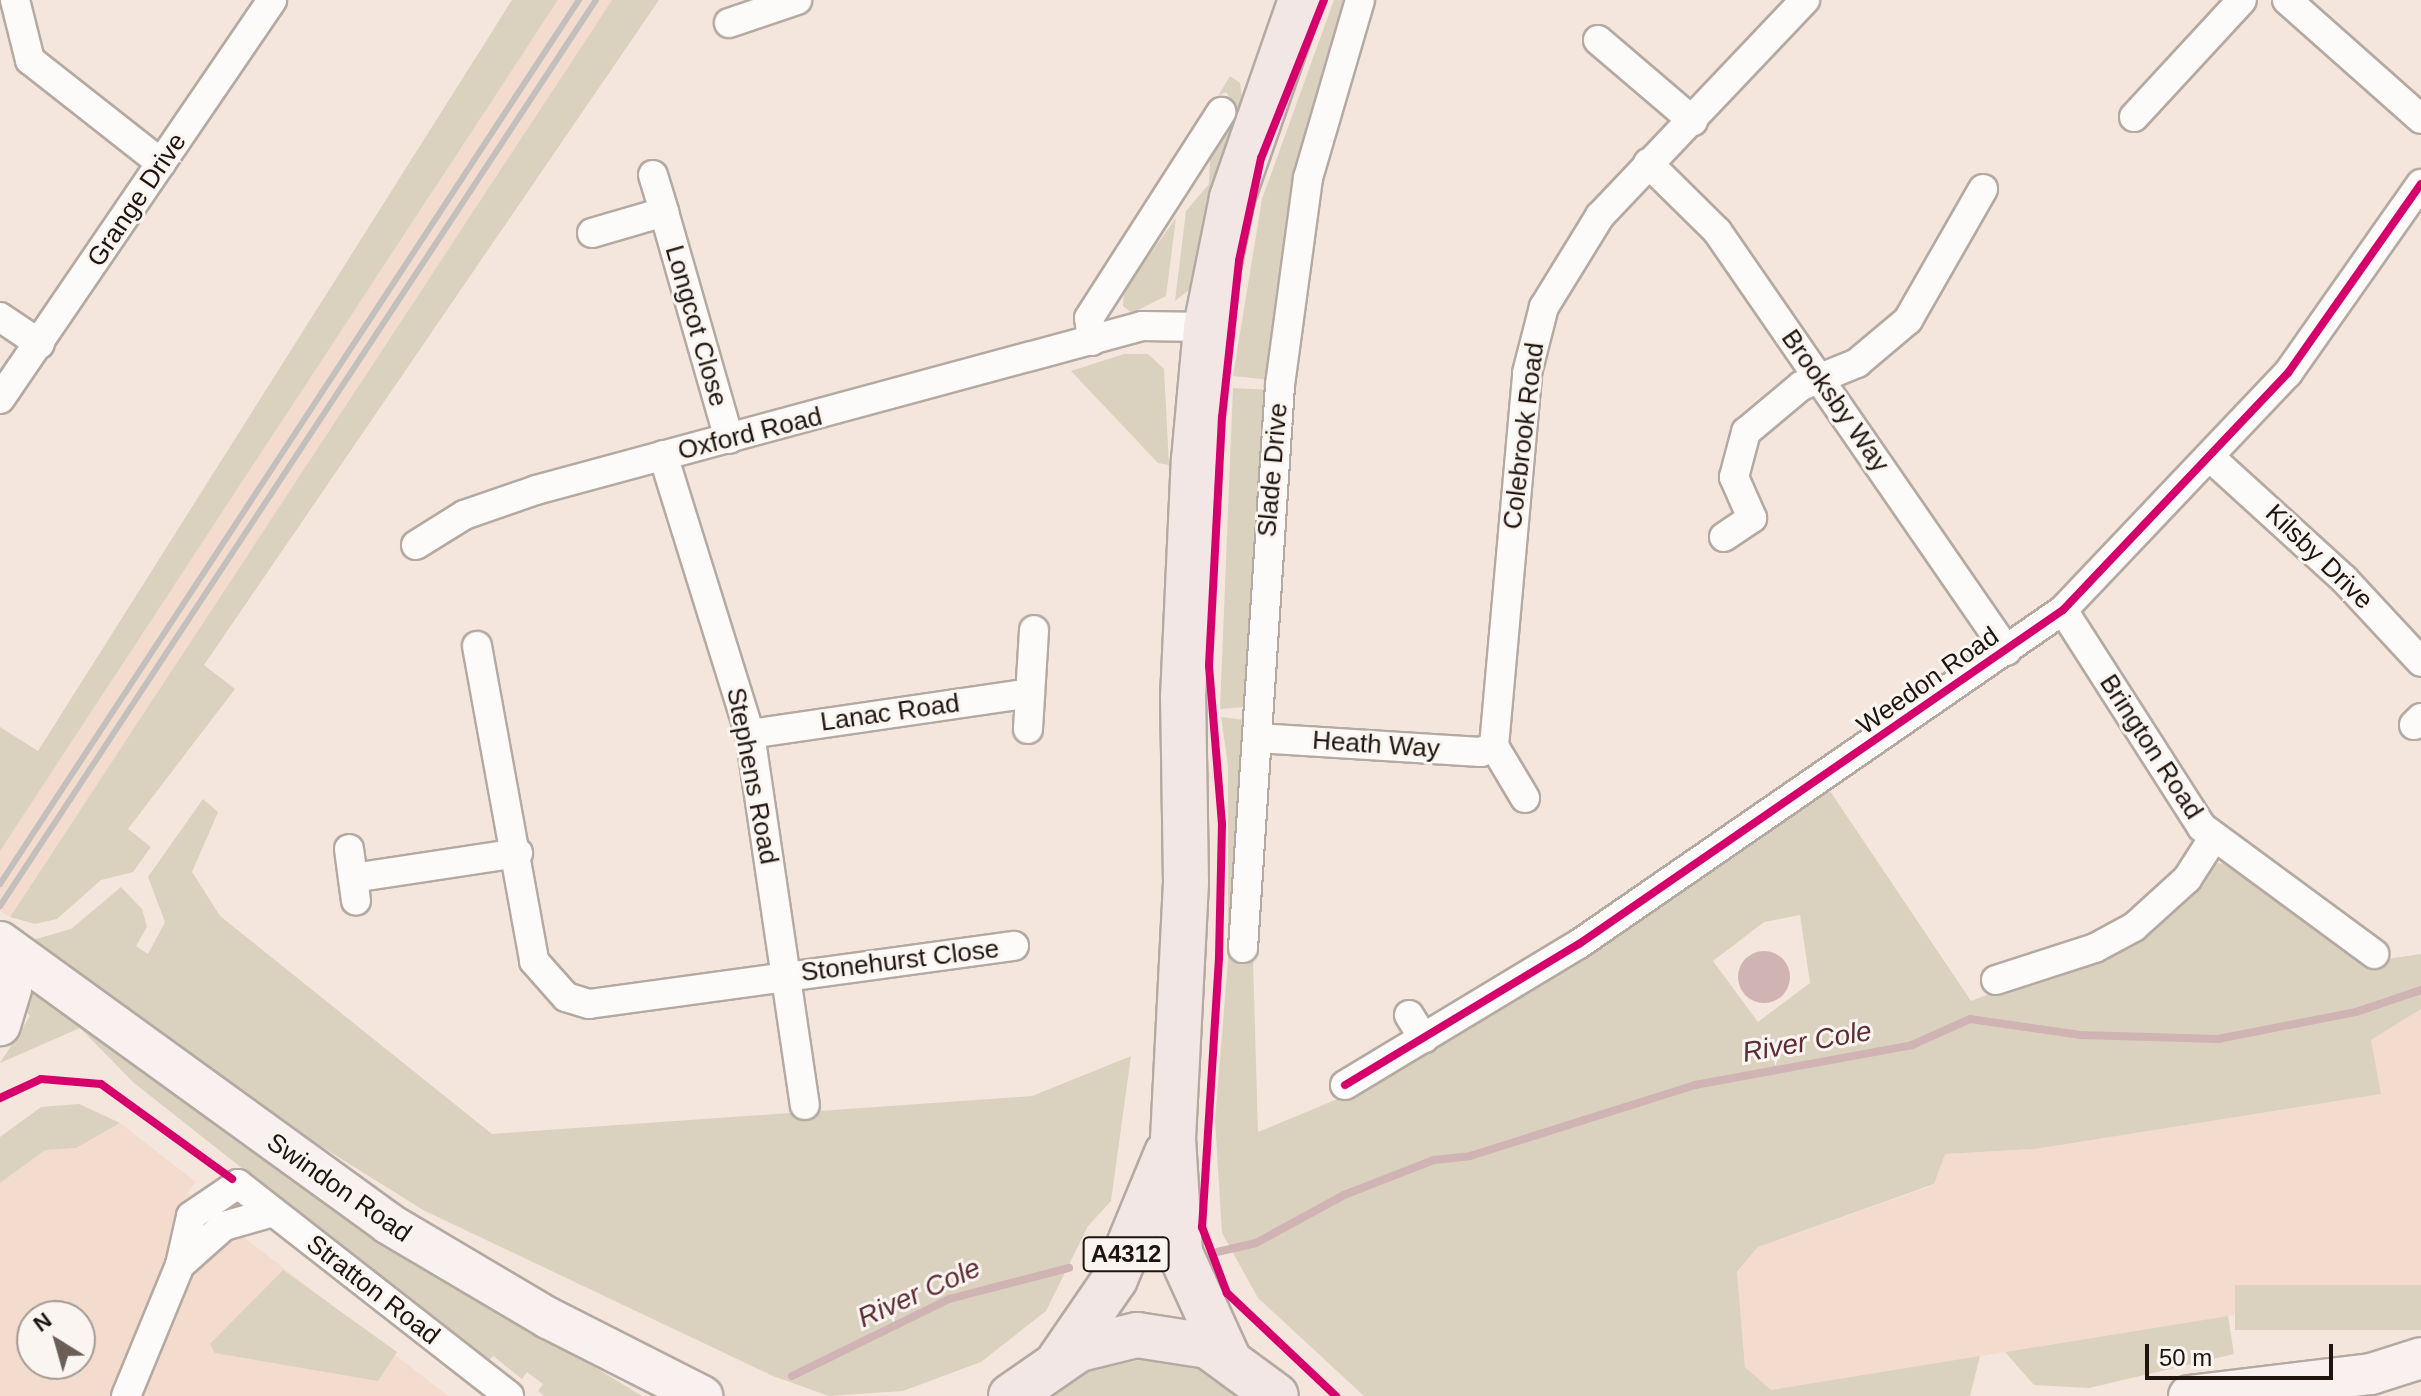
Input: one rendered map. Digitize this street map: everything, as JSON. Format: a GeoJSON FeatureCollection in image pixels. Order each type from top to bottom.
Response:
{"type":"FeatureCollection","features":[{"type":"Feature","properties":{"kind":"main road","name":"A4312"},"geometry":{"type":"LineString","coordinates":[[1227,1356],[1180,1253],[1173,1139],[1186,882],[1189,551],[1206,327],[1232,198],[1301,0]]}},
{"type":"Feature","properties":{"kind":"main road"},"geometry":{"type":"LineString","coordinates":[[0,945],[11,989],[0,1025]]}},
{"type":"Feature","properties":{"kind":"main road","name":"Swindon Road"},"geometry":{"type":"LineString","coordinates":[[0,945],[389,1224],[548,1318],[702,1396]]}},
{"type":"Feature","properties":{"kind":"main road","name":"A4312"},"geometry":{"type":"LineString","coordinates":[[1060,1359],[1115,1279],[1173,1139]]}},
{"type":"Feature","properties":{"kind":"main road","name":"A4312"},"geometry":{"type":"LineString","coordinates":[[1010,1395],[1060,1359],[1137,1335],[1191,1340],[1227,1356],[1276,1393]]}},
{"type":"Feature","properties":{"kind":"main road"},"geometry":{"type":"LineString","coordinates":[[2189,1396],[2372,1385],[2421,1358]]}},
{"type":"Feature","properties":{"kind":"street"},"geometry":{"type":"LineString","coordinates":[[15,0],[30,60],[161,163]]}},
{"type":"Feature","properties":{"kind":"street","name":"Grange Drive"},"geometry":{"type":"LineString","coordinates":[[0,399],[272,0]]}},
{"type":"Feature","properties":{"kind":"street"},"geometry":{"type":"LineString","coordinates":[[729,23],[797,0]]}},
{"type":"Feature","properties":{"kind":"street","name":"Slade Drive"},"geometry":{"type":"LineString","coordinates":[[1243,948],[1271,476],[1298,245],[1318,135],[1360,0]]}},
{"type":"Feature","properties":{"kind":"street","name":"Colebrook Road"},"geometry":{"type":"LineString","coordinates":[[1494,746],[1533,342],[1578,244],[1648,163],[1693,121],[1805,0]]}},
{"type":"Feature","properties":{"kind":"street"},"geometry":{"type":"LineString","coordinates":[[2134,117],[2242,0]]}},
{"type":"Feature","properties":{"kind":"street"},"geometry":{"type":"LineString","coordinates":[[2287,0],[2421,119]]}},
{"type":"Feature","properties":{"kind":"street"},"geometry":{"type":"LineString","coordinates":[[1598,40],[1693,121]]}},
{"type":"Feature","properties":{"kind":"street"},"geometry":{"type":"LineString","coordinates":[[1092,341],[1089,318],[1221,112]]}},
{"type":"Feature","properties":{"kind":"street","name":"Brooksby Way"},"geometry":{"type":"LineString","coordinates":[[1648,163],[1717,231],[2007,651]]}},
{"type":"Feature","properties":{"kind":"street","name":"Longcot Close"},"geometry":{"type":"LineString","coordinates":[[653,175],[729,439]]}},
{"type":"Feature","properties":{"kind":"street","name":"Weedon Road"},"geometry":{"type":"LineString","coordinates":[[1345,1085],[1417,1027],[1579,944],[2063,610],[2211,458],[2326,327],[2421,184]]}},
{"type":"Feature","properties":{"kind":"street"},"geometry":{"type":"LineString","coordinates":[[1724,537],[1752,518],[1734,477],[1746,432],[1769,408],[1875,350],[1921,305],[1983,189]]}},
{"type":"Feature","properties":{"kind":"street","name":"Longcot Close"},"geometry":{"type":"LineString","coordinates":[[592,233],[664,212]]}},
{"type":"Feature","properties":{"kind":"street"},"geometry":{"type":"LineString","coordinates":[[0,317],[40,344]]}},
{"type":"Feature","properties":{"kind":"street","name":"Oxford Road"},"geometry":{"type":"LineString","coordinates":[[416,545],[497,502],[663,455],[1142,326],[1206,327]]}},
{"type":"Feature","properties":{"kind":"street","name":"Stephens Road"},"geometry":{"type":"LineString","coordinates":[[663,455],[750,734],[805,1105]]}},
{"type":"Feature","properties":{"kind":"street","name":"Kilsby Drive"},"geometry":{"type":"LineString","coordinates":[[2211,458],[2354,588],[2421,662]]}},
{"type":"Feature","properties":{"kind":"street","name":"Brington Road"},"geometry":{"type":"LineString","coordinates":[[2063,610],[2191,814],[2214,837],[2374,954]]}},
{"type":"Feature","properties":{"kind":"street"},"geometry":{"type":"LineString","coordinates":[[1028,729],[1034,630]]}},
{"type":"Feature","properties":{"kind":"street","name":"Stonehurst Close"},"geometry":{"type":"LineString","coordinates":[[477,646],[518,853],[534,961],[566,997],[589,1004],[1014,946]]}},
{"type":"Feature","properties":{"kind":"street","name":"Lanac Road"},"geometry":{"type":"LineString","coordinates":[[750,734],[1030,693]]}},
{"type":"Feature","properties":{"kind":"street","name":"Heath Way"},"geometry":{"type":"LineString","coordinates":[[1257,738],[1481,752],[1494,746]]}},
{"type":"Feature","properties":{"kind":"street"},"geometry":{"type":"LineString","coordinates":[[1494,746],[1525,798]]}},
{"type":"Feature","properties":{"kind":"street"},"geometry":{"type":"LineString","coordinates":[[1996,980],[2095,948],[2134,927],[2187,879],[2214,837]]}},
{"type":"Feature","properties":{"kind":"street"},"geometry":{"type":"LineString","coordinates":[[349,849],[354,890],[518,853]]}},
{"type":"Feature","properties":{"kind":"street","name":"Stratton Road"},"geometry":{"type":"LineString","coordinates":[[180,1265],[191,1216],[238,1184],[509,1396]]}},
{"type":"Feature","properties":{"kind":"street"},"geometry":{"type":"LineString","coordinates":[[126,1396],[180,1265],[224,1226],[273,1212]]}},
{"type":"Feature","properties":{"kind":"shaded area"},"geometry":{"type":"Polygon","coordinates":[[[512,0],[558,0],[0,851],[0,727],[38,751],[512,0]]]}},
{"type":"Feature","properties":{"kind":"shaded area"},"geometry":{"type":"Polygon","coordinates":[[[558,0],[612,0],[10,917],[0,911],[0,851],[558,0]]]}},
{"type":"Feature","properties":{"kind":"shaded area"},"geometry":{"type":"Polygon","coordinates":[[[612,0],[659,0],[204,665],[235,689],[128,829],[151,847],[133,872],[101,880],[57,919],[35,924],[10,917],[612,0]]]}},
{"type":"Feature","properties":{"kind":"shaded area"},"geometry":{"type":"Polygon","coordinates":[[[1334,0],[1348,0],[1310,118],[1271,380],[1233,376],[1262,199],[1334,0]]]}},
{"type":"Feature","properties":{"kind":"shaded area"},"geometry":{"type":"Polygon","coordinates":[[[1230,76],[1240,83],[1243,105],[1194,286],[1175,301],[1186,211],[1209,184],[1210,158],[1233,103],[1226,92],[1218,96],[1230,76]]]}},
{"type":"Feature","properties":{"kind":"shaded area"},"geometry":{"type":"Polygon","coordinates":[[[1176,218],[1166,296],[1132,313],[1123,306],[1124,290],[1176,218]]]}},
{"type":"Feature","properties":{"kind":"shaded area"},"geometry":{"type":"Polygon","coordinates":[[[1124,354],[1148,354],[1164,369],[1169,465],[1158,463],[1071,371],[1124,354]]]}},
{"type":"Feature","properties":{"kind":"shaded area"},"geometry":{"type":"Polygon","coordinates":[[[1233,388],[1271,390],[1246,707],[1220,709],[1233,388]]]}},
{"type":"Feature","properties":{"kind":"shaded area"},"geometry":{"type":"Polygon","coordinates":[[[1221,717],[1246,720],[1258,1132],[1357,1091],[1508,1006],[1830,791],[1971,1001],[2057,968],[2209,863],[2237,864],[2359,963],[2421,954],[2421,1009],[2371,1040],[2381,1094],[2035,1149],[1945,1154],[1934,1184],[1758,1247],[1737,1272],[1745,1367],[1771,1390],[1980,1356],[1970,1396],[1364,1396],[1258,1298],[1222,1233],[1215,1120],[1228,961],[1228,765],[1221,717]],[[1800,915],[1764,922],[1713,961],[1758,1022],[1810,983],[1800,915]]]}},
{"type":"Feature","properties":{"kind":"shaded area"},"geometry":{"type":"Polygon","coordinates":[[[203,799],[218,812],[192,872],[220,916],[492,1134],[1032,1096],[1131,1056],[1111,1201],[1088,1226],[1046,1311],[981,1362],[903,1391],[829,1396],[773,1376],[423,1210],[260,1108],[29,941],[71,929],[121,887],[142,909],[147,927],[136,946],[148,954],[165,922],[148,877],[203,799]]]}},
{"type":"Feature","properties":{"kind":"shaded area"},"geometry":{"type":"Polygon","coordinates":[[[1764,951],[1782,959],[1790,977],[1782,995],[1764,1003],[1746,995],[1738,977],[1746,959],[1764,951]]]}},
{"type":"Feature","properties":{"kind":"shaded area"},"geometry":{"type":"Polygon","coordinates":[[[24,981],[425,1264],[642,1396],[544,1396],[538,1391],[543,1384],[527,1372],[522,1379],[493,1356],[488,1362],[134,1083],[80,1028],[0,1063],[30,1016],[20,1003],[24,981]]]}},
{"type":"Feature","properties":{"kind":"shaded area"},"geometry":{"type":"Polygon","coordinates":[[[2421,1009],[2421,1285],[1771,1390],[1745,1367],[1737,1273],[1758,1247],[1934,1185],[1944,1154],[2035,1149],[2380,1094],[2371,1040],[2421,1009]]]}},
{"type":"Feature","properties":{"kind":"shaded area"},"geometry":{"type":"Polygon","coordinates":[[[79,1104],[120,1123],[76,1148],[45,1150],[0,1183],[0,1137],[41,1107],[79,1104]]]}},
{"type":"Feature","properties":{"kind":"shaded area"},"geometry":{"type":"Polygon","coordinates":[[[120,1123],[196,1182],[187,1193],[448,1396],[0,1396],[0,1183],[45,1150],[76,1148],[120,1123]]]}},
{"type":"Feature","properties":{"kind":"shaded area"},"geometry":{"type":"Polygon","coordinates":[[[283,1270],[397,1352],[378,1381],[215,1353],[210,1344],[283,1270]]]}},
{"type":"Feature","properties":{"kind":"shaded area"},"geometry":{"type":"Polygon","coordinates":[[[2235,1285],[2421,1285],[2421,1330],[2235,1330],[2235,1285]]]}},
{"type":"Feature","properties":{"kind":"shaded area"},"geometry":{"type":"Polygon","coordinates":[[[2228,1316],[2234,1354],[2089,1388],[2034,1385],[2005,1352],[2228,1316]]]}},
{"type":"Feature","properties":{"kind":"shaded area"},"geometry":{"type":"Polygon","coordinates":[[[1145,1359],[1201,1369],[1243,1396],[1052,1396],[1088,1371],[1145,1359]]]}},
{"type":"Feature","properties":{"kind":"waterway","name":"River Cole"},"geometry":{"type":"LineString","coordinates":[[1217,1252],[1256,1243],[1344,1195],[1434,1160],[1470,1156],[1695,1085],[1912,1045],[1970,1019],[2081,1035],[2218,1039],[2356,1012],[2421,990]]}},
{"type":"Feature","properties":{"kind":"waterway","name":"River Cole"},"geometry":{"type":"LineString","coordinates":[[792,1376],[949,1299],[1069,1268]]}},
{"type":"Feature","properties":{"kind":"railway"},"geometry":{"type":"LineString","coordinates":[[0,884],[579,0]]}},
{"type":"Feature","properties":{"kind":"railway"},"geometry":{"type":"LineString","coordinates":[[0,906],[596,0]]}},
{"type":"Feature","properties":{"kind":"cycle path"},"geometry":{"type":"LineString","coordinates":[[1324,0],[1261,158],[1239,261],[1222,417],[1209,666],[1222,824],[1219,958],[1202,1227],[1227,1293],[1336,1396]]}},
{"type":"Feature","properties":{"kind":"cycle path"},"geometry":{"type":"LineString","coordinates":[[1345,1085],[1579,944],[2063,610],[2288,373],[2421,184]]}},
{"type":"Feature","properties":{"kind":"cycle path"},"geometry":{"type":"LineString","coordinates":[[0,1098],[41,1079],[101,1084],[232,1179]]}}]}
